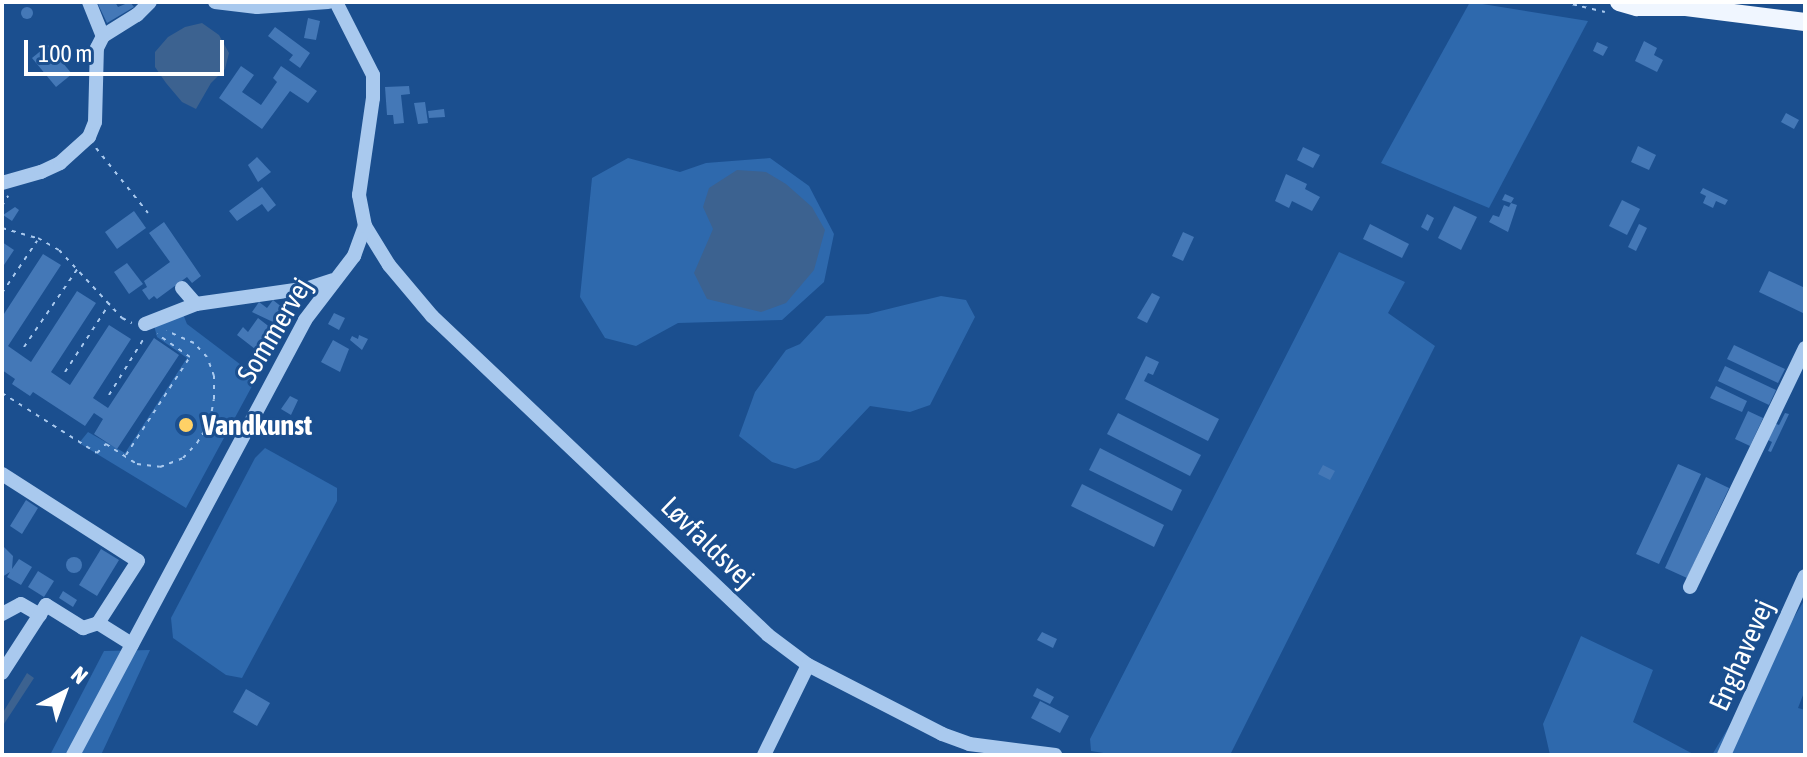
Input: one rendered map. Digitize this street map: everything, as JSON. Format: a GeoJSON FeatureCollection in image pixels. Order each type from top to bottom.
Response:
{"type":"FeatureCollection","features":[{"type":"Feature","properties":{"kind":"main road"},"geometry":{"type":"LineString","coordinates":[[1619,2],[1637,7],[1677,4],[1805,22]]}},
{"type":"Feature","properties":{"kind":"street"},"geometry":{"type":"LineString","coordinates":[[89,2],[103,36]]}},
{"type":"Feature","properties":{"kind":"street"},"geometry":{"type":"LineString","coordinates":[[2,183],[60,163],[89,137],[95,122],[97,48],[103,36],[137,15],[150,2]]}},
{"type":"Feature","properties":{"kind":"street"},"geometry":{"type":"LineString","coordinates":[[215,2],[257,7],[328,2]]}},
{"type":"Feature","properties":{"kind":"street","name":"Sommervej"},"geometry":{"type":"LineString","coordinates":[[73,755],[305,320],[354,256],[365,226],[359,195],[373,98],[373,75],[336,2]]}},
{"type":"Feature","properties":{"kind":"street","name":"Løvfaldsvej"},"geometry":{"type":"LineString","coordinates":[[365,226],[389,265],[432,316],[768,635],[808,665],[942,734],[969,744],[1055,755]]}},
{"type":"Feature","properties":{"kind":"street"},"geometry":{"type":"LineString","coordinates":[[354,256],[389,265]]}},
{"type":"Feature","properties":{"kind":"street"},"geometry":{"type":"LineString","coordinates":[[141,325],[196,304],[309,288],[334,280]]}},
{"type":"Feature","properties":{"kind":"street"},"geometry":{"type":"LineString","coordinates":[[182,288],[196,304]]}},
{"type":"Feature","properties":{"kind":"street"},"geometry":{"type":"LineString","coordinates":[[1690,587],[1805,348]]}},
{"type":"Feature","properties":{"kind":"street"},"geometry":{"type":"LineString","coordinates":[[2,474],[138,561],[98,623],[83,628],[46,605],[2,673]]}},
{"type":"Feature","properties":{"kind":"street","name":"Enghavevej"},"geometry":{"type":"LineString","coordinates":[[1724,755],[1805,576]]}},
{"type":"Feature","properties":{"kind":"street"},"geometry":{"type":"LineString","coordinates":[[2,614],[21,604],[40,615]]}},
{"type":"Feature","properties":{"kind":"street"},"geometry":{"type":"LineString","coordinates":[[98,623],[132,644]]}},
{"type":"Feature","properties":{"kind":"street"},"geometry":{"type":"LineString","coordinates":[[764,755],[808,665]]}},
{"type":"Feature","properties":{"kind":"path"},"geometry":{"type":"LineString","coordinates":[[89,137],[148,213]]}},
{"type":"Feature","properties":{"kind":"path"},"geometry":{"type":"LineString","coordinates":[[2,228],[38,238],[78,268],[122,318],[141,325],[148,332],[109,395]]}},
{"type":"Feature","properties":{"kind":"path"},"geometry":{"type":"LineString","coordinates":[[2,293],[38,238]]}},
{"type":"Feature","properties":{"kind":"path"},"geometry":{"type":"LineString","coordinates":[[24,347],[78,268]]}},
{"type":"Feature","properties":{"kind":"path"},"geometry":{"type":"LineString","coordinates":[[65,372],[110,303]]}},
{"type":"Feature","properties":{"kind":"path"},"geometry":{"type":"LineString","coordinates":[[2,393],[97,453],[106,444],[137,464],[160,467],[183,458],[197,443],[210,421],[214,399],[214,376],[207,357],[194,343],[170,330],[152,331],[190,357],[125,456]]}},
{"type":"Feature","properties":{"kind":"shaded area"},"geometry":{"type":"Polygon","coordinates":[[[1470,2],[1588,21],[1489,208],[1381,163],[1470,2]]]}},
{"type":"Feature","properties":{"kind":"shaded area"},"geometry":{"type":"Polygon","coordinates":[[[202,23],[219,35],[229,53],[225,69],[211,83],[196,109],[182,102],[166,83],[155,67],[155,52],[168,37],[185,27],[202,23]]]}},
{"type":"Feature","properties":{"kind":"shaded area"},"geometry":{"type":"Polygon","coordinates":[[[628,158],[680,172],[706,163],[770,158],[809,186],[834,234],[824,282],[782,320],[678,323],[636,346],[605,338],[580,297],[592,178],[628,158]]]}},
{"type":"Feature","properties":{"kind":"shaded area"},"geometry":{"type":"Polygon","coordinates":[[[737,170],[766,172],[786,184],[812,207],[825,230],[814,270],[786,303],[761,312],[707,299],[694,273],[713,229],[703,207],[709,188],[737,170]]]}},
{"type":"Feature","properties":{"kind":"shaded area"},"geometry":{"type":"Polygon","coordinates":[[[1339,252],[1405,282],[1388,313],[1435,346],[1230,755],[1116,755],[1091,751],[1090,739],[1339,252]]]}},
{"type":"Feature","properties":{"kind":"shaded area"},"geometry":{"type":"Polygon","coordinates":[[[941,296],[966,300],[975,317],[930,405],[910,412],[870,406],[819,460],[795,469],[772,462],[739,436],[755,392],[786,350],[800,344],[826,316],[868,314],[941,296]]]}},
{"type":"Feature","properties":{"kind":"shaded area"},"geometry":{"type":"Polygon","coordinates":[[[183,314],[187,324],[257,377],[186,508],[79,443],[88,432],[125,453],[187,358],[157,337],[154,325],[183,314]]]}},
{"type":"Feature","properties":{"kind":"shaded area"},"geometry":{"type":"Polygon","coordinates":[[[265,448],[337,488],[337,501],[242,678],[226,675],[173,638],[171,618],[255,458],[265,448]]]}},
{"type":"Feature","properties":{"kind":"shaded area"},"geometry":{"type":"Polygon","coordinates":[[[1805,599],[1805,690],[1798,708],[1805,710],[1805,755],[1712,755],[1805,599]]]}},
{"type":"Feature","properties":{"kind":"shaded area"},"geometry":{"type":"Polygon","coordinates":[[[1581,636],[1653,670],[1633,722],[1695,755],[1550,755],[1543,724],[1581,636]]]}},
{"type":"Feature","properties":{"kind":"shaded area"},"geometry":{"type":"Polygon","coordinates":[[[150,650],[101,755],[50,755],[104,651],[150,650]]]}},
{"type":"Feature","properties":{"kind":"shaded area"},"geometry":{"type":"Polygon","coordinates":[[[27,673],[34,678],[2,727],[2,714],[27,673]]]}},
{"type":"Feature","properties":{"kind":"building"},"geometry":{"type":"Polygon","coordinates":[[[97,2],[115,2],[118,7],[130,2],[134,7],[107,23],[97,2]]]}},
{"type":"Feature","properties":{"kind":"building"},"geometry":{"type":"Polygon","coordinates":[[[27,7],[33,13],[27,19],[21,13],[27,7]]]}},
{"type":"Feature","properties":{"kind":"building"},"geometry":{"type":"Polygon","coordinates":[[[308,18],[320,21],[316,40],[304,38],[308,18]]]}},
{"type":"Feature","properties":{"kind":"building"},"geometry":{"type":"Polygon","coordinates":[[[275,27],[310,53],[300,68],[289,60],[293,55],[268,36],[275,27]]]}},
{"type":"Feature","properties":{"kind":"building"},"geometry":{"type":"Polygon","coordinates":[[[1644,41],[1657,48],[1654,55],[1663,60],[1657,72],[1635,61],[1644,41]]]}},
{"type":"Feature","properties":{"kind":"building"},"geometry":{"type":"Polygon","coordinates":[[[1597,42],[1608,47],[1603,56],[1593,51],[1597,42]]]}},
{"type":"Feature","properties":{"kind":"building"},"geometry":{"type":"Polygon","coordinates":[[[48,45],[72,74],[56,87],[32,58],[48,45]]]}},
{"type":"Feature","properties":{"kind":"building"},"geometry":{"type":"Polygon","coordinates":[[[241,66],[254,75],[242,92],[261,105],[277,82],[273,78],[281,66],[317,91],[308,103],[290,91],[262,129],[219,98],[241,66]]]}},
{"type":"Feature","properties":{"kind":"building"},"geometry":{"type":"Polygon","coordinates":[[[409,86],[410,94],[401,95],[404,123],[394,124],[393,115],[387,115],[385,87],[409,86]]]}},
{"type":"Feature","properties":{"kind":"building"},"geometry":{"type":"Polygon","coordinates":[[[425,102],[428,123],[418,124],[414,103],[425,102]]]}},
{"type":"Feature","properties":{"kind":"building"},"geometry":{"type":"Polygon","coordinates":[[[444,109],[445,117],[429,118],[428,111],[444,109]]]}},
{"type":"Feature","properties":{"kind":"building"},"geometry":{"type":"Polygon","coordinates":[[[1786,113],[1799,120],[1794,129],[1781,122],[1786,113]]]}},
{"type":"Feature","properties":{"kind":"building"},"geometry":{"type":"Polygon","coordinates":[[[1638,146],[1656,155],[1649,170],[1631,162],[1638,146]]]}},
{"type":"Feature","properties":{"kind":"building"},"geometry":{"type":"Polygon","coordinates":[[[1303,147],[1320,155],[1313,168],[1297,160],[1303,147]]]}},
{"type":"Feature","properties":{"kind":"building"},"geometry":{"type":"Polygon","coordinates":[[[257,157],[271,172],[258,182],[248,165],[257,157]]]}},
{"type":"Feature","properties":{"kind":"building"},"geometry":{"type":"Polygon","coordinates":[[[1286,174],[1307,184],[1305,189],[1320,197],[1312,211],[1292,201],[1289,208],[1275,201],[1286,174]]]}},
{"type":"Feature","properties":{"kind":"building"},"geometry":{"type":"Polygon","coordinates":[[[262,187],[276,205],[268,212],[262,204],[237,221],[229,211],[262,187]]]}},
{"type":"Feature","properties":{"kind":"building"},"geometry":{"type":"Polygon","coordinates":[[[1703,188],[1728,200],[1725,205],[1716,201],[1713,208],[1703,203],[1706,196],[1700,193],[1703,188]]]}},
{"type":"Feature","properties":{"kind":"building"},"geometry":{"type":"Polygon","coordinates":[[[1505,194],[1514,198],[1511,203],[1502,200],[1505,194]]]}},
{"type":"Feature","properties":{"kind":"building"},"geometry":{"type":"Polygon","coordinates":[[[1622,200],[1640,209],[1627,235],[1609,226],[1622,200]]]}},
{"type":"Feature","properties":{"kind":"building"},"geometry":{"type":"Polygon","coordinates":[[[1511,203],[1517,205],[1508,232],[1489,222],[1493,215],[1499,217],[1504,205],[1509,207],[1511,203]]]}},
{"type":"Feature","properties":{"kind":"building"},"geometry":{"type":"Polygon","coordinates":[[[1454,206],[1477,217],[1461,250],[1438,238],[1454,206]]]}},
{"type":"Feature","properties":{"kind":"building"},"geometry":{"type":"Polygon","coordinates":[[[15,207],[19,210],[12,221],[3,215],[15,207]]]}},
{"type":"Feature","properties":{"kind":"building"},"geometry":{"type":"Polygon","coordinates":[[[134,211],[146,228],[117,249],[105,232],[134,211]]]}},
{"type":"Feature","properties":{"kind":"building"},"geometry":{"type":"Polygon","coordinates":[[[1427,214],[1434,218],[1428,231],[1421,227],[1427,214]]]}},
{"type":"Feature","properties":{"kind":"building"},"geometry":{"type":"Polygon","coordinates":[[[164,222],[201,276],[192,283],[187,277],[157,299],[154,296],[149,300],[142,290],[147,287],[144,281],[170,262],[149,233],[164,222]]]}},
{"type":"Feature","properties":{"kind":"building"},"geometry":{"type":"Polygon","coordinates":[[[1370,224],[1409,244],[1402,258],[1363,239],[1370,224]]]}},
{"type":"Feature","properties":{"kind":"building"},"geometry":{"type":"Polygon","coordinates":[[[1639,224],[1647,228],[1636,251],[1628,247],[1639,224]]]}},
{"type":"Feature","properties":{"kind":"building"},"geometry":{"type":"Polygon","coordinates":[[[1183,232],[1194,237],[1183,261],[1172,256],[1183,232]]]}},
{"type":"Feature","properties":{"kind":"building"},"geometry":{"type":"Polygon","coordinates":[[[2,242],[14,250],[2,268],[2,242]]]}},
{"type":"Feature","properties":{"kind":"building"},"geometry":{"type":"Polygon","coordinates":[[[43,254],[61,265],[8,346],[31,362],[77,291],[96,303],[51,372],[70,385],[109,325],[131,339],[93,398],[108,408],[154,338],[179,355],[117,449],[94,434],[103,419],[94,413],[85,426],[33,392],[30,396],[12,384],[15,379],[2,370],[2,317],[43,254]]]}},
{"type":"Feature","properties":{"kind":"building"},"geometry":{"type":"Polygon","coordinates":[[[127,263],[143,284],[129,294],[114,272],[127,263]]]}},
{"type":"Feature","properties":{"kind":"building"},"geometry":{"type":"Polygon","coordinates":[[[1769,271],[1805,288],[1805,314],[1759,292],[1769,271]]]}},
{"type":"Feature","properties":{"kind":"building"},"geometry":{"type":"Polygon","coordinates":[[[1152,293],[1160,297],[1147,323],[1137,318],[1152,293]]]}},
{"type":"Feature","properties":{"kind":"building"},"geometry":{"type":"Polygon","coordinates":[[[273,300],[283,308],[273,322],[252,312],[259,302],[267,308],[273,300]]]}},
{"type":"Feature","properties":{"kind":"building"},"geometry":{"type":"Polygon","coordinates":[[[334,313],[345,318],[339,330],[328,324],[334,313]]]}},
{"type":"Feature","properties":{"kind":"building"},"geometry":{"type":"Polygon","coordinates":[[[258,318],[276,332],[260,353],[237,335],[243,327],[248,332],[258,318]]]}},
{"type":"Feature","properties":{"kind":"building"},"geometry":{"type":"Polygon","coordinates":[[[359,335],[368,339],[362,350],[350,340],[352,336],[358,339],[359,335]]]}},
{"type":"Feature","properties":{"kind":"building"},"geometry":{"type":"Polygon","coordinates":[[[333,340],[349,349],[340,372],[321,362],[333,340]]]}},
{"type":"Feature","properties":{"kind":"building"},"geometry":{"type":"Polygon","coordinates":[[[1734,345],[1785,369],[1778,383],[1727,359],[1734,345]]]}},
{"type":"Feature","properties":{"kind":"building"},"geometry":{"type":"Polygon","coordinates":[[[1146,356],[1159,362],[1153,375],[1148,373],[1144,381],[1219,419],[1208,441],[1125,399],[1146,356]]]}},
{"type":"Feature","properties":{"kind":"building"},"geometry":{"type":"Polygon","coordinates":[[[1725,366],[1776,390],[1769,405],[1718,381],[1725,366]]]}},
{"type":"Feature","properties":{"kind":"building"},"geometry":{"type":"Polygon","coordinates":[[[1716,386],[1747,401],[1742,412],[1710,398],[1716,386]]]}},
{"type":"Feature","properties":{"kind":"building"},"geometry":{"type":"Polygon","coordinates":[[[290,396],[298,400],[291,415],[281,409],[290,396]]]}},
{"type":"Feature","properties":{"kind":"building"},"geometry":{"type":"Polygon","coordinates":[[[1748,411],[1763,418],[1750,446],[1735,439],[1748,411]]]}},
{"type":"Feature","properties":{"kind":"building"},"geometry":{"type":"Polygon","coordinates":[[[1118,413],[1201,455],[1190,476],[1107,434],[1118,413]]]}},
{"type":"Feature","properties":{"kind":"building"},"geometry":{"type":"Polygon","coordinates":[[[1785,413],[1789,414],[1771,452],[1768,451],[1772,442],[1766,439],[1774,423],[1779,425],[1785,413]]]}},
{"type":"Feature","properties":{"kind":"building"},"geometry":{"type":"Polygon","coordinates":[[[1100,448],[1182,490],[1172,511],[1089,470],[1100,448]]]}},
{"type":"Feature","properties":{"kind":"building"},"geometry":{"type":"Polygon","coordinates":[[[1678,464],[1701,474],[1659,564],[1636,554],[1678,464]]]}},
{"type":"Feature","properties":{"kind":"building"},"geometry":{"type":"Polygon","coordinates":[[[1323,465],[1335,471],[1330,480],[1318,474],[1323,465]]]}},
{"type":"Feature","properties":{"kind":"building"},"geometry":{"type":"Polygon","coordinates":[[[1706,477],[1729,488],[1687,578],[1665,568],[1706,477]]]}},
{"type":"Feature","properties":{"kind":"building"},"geometry":{"type":"Polygon","coordinates":[[[1082,484],[1164,525],[1154,547],[1071,506],[1082,484]]]}},
{"type":"Feature","properties":{"kind":"building"},"geometry":{"type":"Polygon","coordinates":[[[26,500],[38,508],[22,534],[10,526],[26,500]]]}},
{"type":"Feature","properties":{"kind":"building"},"geometry":{"type":"Polygon","coordinates":[[[2,545],[13,556],[12,569],[19,559],[32,567],[21,585],[7,577],[10,572],[2,577],[2,545]]]}},
{"type":"Feature","properties":{"kind":"building"},"geometry":{"type":"Polygon","coordinates":[[[101,549],[119,560],[97,596],[79,585],[101,549]]]}},
{"type":"Feature","properties":{"kind":"building"},"geometry":{"type":"Polygon","coordinates":[[[74,557],[82,565],[74,573],[66,565],[74,557]]]}},
{"type":"Feature","properties":{"kind":"building"},"geometry":{"type":"Polygon","coordinates":[[[38,571],[54,581],[44,597],[28,587],[38,571]]]}},
{"type":"Feature","properties":{"kind":"building"},"geometry":{"type":"Polygon","coordinates":[[[63,591],[77,600],[73,607],[59,598],[63,591]]]}},
{"type":"Feature","properties":{"kind":"building"},"geometry":{"type":"Polygon","coordinates":[[[1042,632],[1057,639],[1053,648],[1037,640],[1042,632]]]}},
{"type":"Feature","properties":{"kind":"building"},"geometry":{"type":"Polygon","coordinates":[[[1037,688],[1054,697],[1050,704],[1033,696],[1037,688]]]}},
{"type":"Feature","properties":{"kind":"building"},"geometry":{"type":"Polygon","coordinates":[[[246,689],[270,703],[257,726],[233,712],[246,689]]]}},
{"type":"Feature","properties":{"kind":"building"},"geometry":{"type":"Polygon","coordinates":[[[1040,701],[1069,716],[1060,733],[1031,718],[1040,701]]]}},
{"type":"Feature","properties":{"kind":"place","name":"Vandkunst"},"geometry":{"type":"Point","coordinates":[186,425]}}]}
